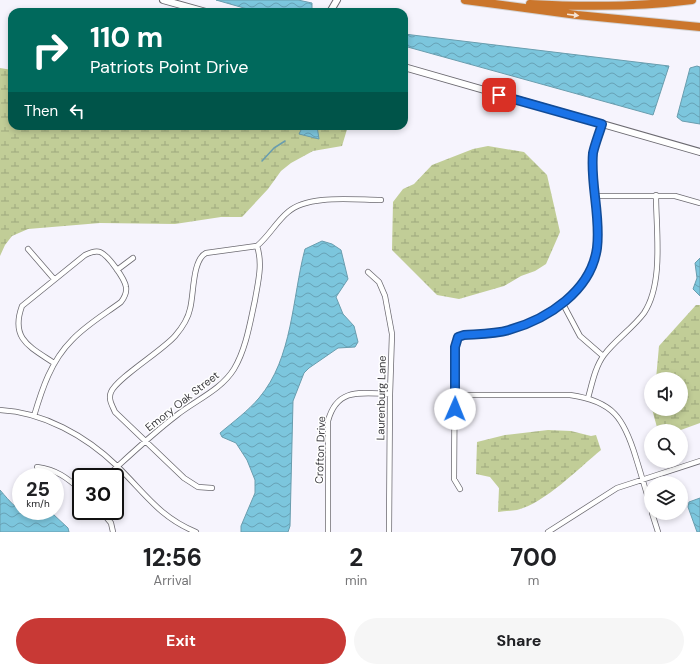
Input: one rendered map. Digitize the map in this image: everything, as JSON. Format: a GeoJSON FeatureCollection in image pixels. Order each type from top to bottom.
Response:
{"type":"FeatureCollection","features":[{"type":"Feature","properties":{"kind":"highway"},"geometry":{"type":"LineString","coordinates":[[465,0],[585,16],[700,27]]}},
{"type":"Feature","properties":{"kind":"highway"},"geometry":{"type":"LineString","coordinates":[[474,0],[576,7],[626,6],[692,0]]}},
{"type":"Feature","properties":{"kind":"street"},"geometry":{"type":"LineString","coordinates":[[163,0],[192,8]]}},
{"type":"Feature","properties":{"kind":"street"},"geometry":{"type":"LineString","coordinates":[[408,68],[700,152]]}},
{"type":"Feature","properties":{"kind":"street"},"geometry":{"type":"LineString","coordinates":[[460,489],[454,479],[455,347],[458,337],[508,330],[534,322],[563,304],[584,282],[593,264],[597,247],[596,196],[593,155],[602,124]]}},
{"type":"Feature","properties":{"kind":"street"},"geometry":{"type":"LineString","coordinates":[[588,398],[597,369],[604,356],[644,313],[652,295],[656,277],[656,195]]}},
{"type":"Feature","properties":{"kind":"street"},"geometry":{"type":"LineString","coordinates":[[596,196],[675,196],[700,203]]}},
{"type":"Feature","properties":{"kind":"street"},"geometry":{"type":"LineString","coordinates":[[212,488],[198,486],[184,478],[147,440],[115,412],[110,403],[111,392],[117,383],[163,348],[176,335],[185,322],[190,310],[197,263],[201,255],[257,246],[281,219],[301,203],[321,200],[381,200]]}},
{"type":"Feature","properties":{"kind":"street","name":"Emory Oak Street"},"geometry":{"type":"LineString","coordinates":[[118,466],[179,413],[216,388],[233,370],[241,354],[250,327],[260,262],[257,246]]}},
{"type":"Feature","properties":{"kind":"street"},"geometry":{"type":"LineString","coordinates":[[28,249],[54,279]]}},
{"type":"Feature","properties":{"kind":"street"},"geometry":{"type":"LineString","coordinates":[[34,416],[43,387],[54,363],[72,340],[121,302],[126,289],[124,281],[117,270],[100,252],[92,252],[85,255],[22,306],[18,318],[22,340],[29,347],[54,363]]}},
{"type":"Feature","properties":{"kind":"street"},"geometry":{"type":"LineString","coordinates":[[117,270],[133,258]]}},
{"type":"Feature","properties":{"kind":"street","name":"Laurenburg Lane"},"geometry":{"type":"LineString","coordinates":[[368,272],[379,282],[386,296],[392,334],[389,532]]}},
{"type":"Feature","properties":{"kind":"street"},"geometry":{"type":"LineString","coordinates":[[563,304],[580,336],[604,356]]}},
{"type":"Feature","properties":{"kind":"street","name":"Crofton Drive"},"geometry":{"type":"LineString","coordinates":[[328,532],[328,421],[331,411],[339,400],[348,394],[358,392],[390,394]]}},
{"type":"Feature","properties":{"kind":"street"},"geometry":{"type":"LineString","coordinates":[[455,395],[570,395],[588,398],[605,406],[618,417],[629,434],[644,483]]}},
{"type":"Feature","properties":{"kind":"street"},"geometry":{"type":"LineString","coordinates":[[0,410],[34,416],[81,437],[118,466],[150,503],[168,517],[193,531]]}},
{"type":"Feature","properties":{"kind":"street"},"geometry":{"type":"LineString","coordinates":[[548,532],[617,488],[700,461]]}},
{"type":"Feature","properties":{"kind":"street"},"geometry":{"type":"LineString","coordinates":[[37,467],[52,470],[72,482]]}},
{"type":"Feature","properties":{"kind":"street"},"geometry":{"type":"LineString","coordinates":[[109,520],[112,523],[113,532]]}},
{"type":"Feature","properties":{"kind":"street"},"geometry":{"type":"LineString","coordinates":[[654,520],[658,532]]}},
{"type":"Feature","properties":{"kind":"green space"},"geometry":{"type":"Polygon","coordinates":[[[0,68],[8,69],[8,130],[347,130],[342,146],[313,151],[291,163],[281,171],[268,189],[242,217],[221,217],[175,224],[100,223],[28,229],[12,236],[5,245],[0,256],[0,68]]]}},
{"type":"Feature","properties":{"kind":"green space"},"geometry":{"type":"Polygon","coordinates":[[[488,146],[524,152],[547,175],[560,232],[546,264],[535,271],[521,276],[504,286],[459,299],[437,295],[392,250],[393,202],[403,189],[414,184],[432,165],[473,149],[488,146]]]}},
{"type":"Feature","properties":{"kind":"green space"},"geometry":{"type":"Polygon","coordinates":[[[696,305],[700,305],[700,423],[688,427],[688,424],[656,424],[654,416],[688,416],[688,372],[657,372],[659,346],[696,305]]]}},
{"type":"Feature","properties":{"kind":"green space"},"geometry":{"type":"Polygon","coordinates":[[[548,430],[571,431],[591,436],[596,435],[601,450],[550,493],[539,500],[517,510],[498,512],[499,488],[490,477],[476,474],[477,442],[505,435],[548,430]]]}},
{"type":"Feature","properties":{"kind":"water"},"geometry":{"type":"Polygon","coordinates":[[[216,0],[298,0],[312,3],[312,8],[244,8],[216,0]]]}},
{"type":"Feature","properties":{"kind":"water"},"geometry":{"type":"Polygon","coordinates":[[[408,34],[669,66],[653,115],[408,47],[408,34]]]}},
{"type":"Feature","properties":{"kind":"water"},"geometry":{"type":"Polygon","coordinates":[[[697,66],[700,67],[700,124],[682,121],[677,117],[690,68],[697,66]]]}},
{"type":"Feature","properties":{"kind":"water"},"geometry":{"type":"Polygon","coordinates":[[[301,130],[318,130],[319,139],[299,134],[301,130]]]}},
{"type":"Feature","properties":{"kind":"water"},"geometry":{"type":"Polygon","coordinates":[[[322,241],[332,244],[341,250],[348,279],[336,297],[343,314],[354,326],[358,342],[355,347],[338,348],[309,368],[304,373],[293,401],[290,526],[288,532],[241,532],[241,526],[255,493],[255,480],[247,460],[236,443],[222,437],[220,433],[255,403],[270,382],[279,365],[290,327],[305,249],[322,241]]]}},
{"type":"Feature","properties":{"kind":"water"},"geometry":{"type":"Polygon","coordinates":[[[700,258],[700,296],[693,289],[697,278],[695,263],[700,258]]]}},
{"type":"Feature","properties":{"kind":"water"},"geometry":{"type":"Polygon","coordinates":[[[0,490],[12,504],[12,520],[59,520],[68,528],[69,532],[0,532],[0,490]]]}},
{"type":"Feature","properties":{"kind":"water"},"geometry":{"type":"Polygon","coordinates":[[[700,498],[700,532],[697,532],[688,507],[689,502],[700,498]]]}},
{"type":"Feature","properties":{"kind":"waterway"},"geometry":{"type":"LineString","coordinates":[[262,161],[274,148],[285,141]]}},
{"type":"Feature","properties":{"kind":"route"},"geometry":{"type":"LineString","coordinates":[[455,409],[455,347],[458,337],[508,330],[534,322],[563,304],[584,282],[593,264],[597,247],[596,196],[593,155],[602,124],[499,95]]}}]}
